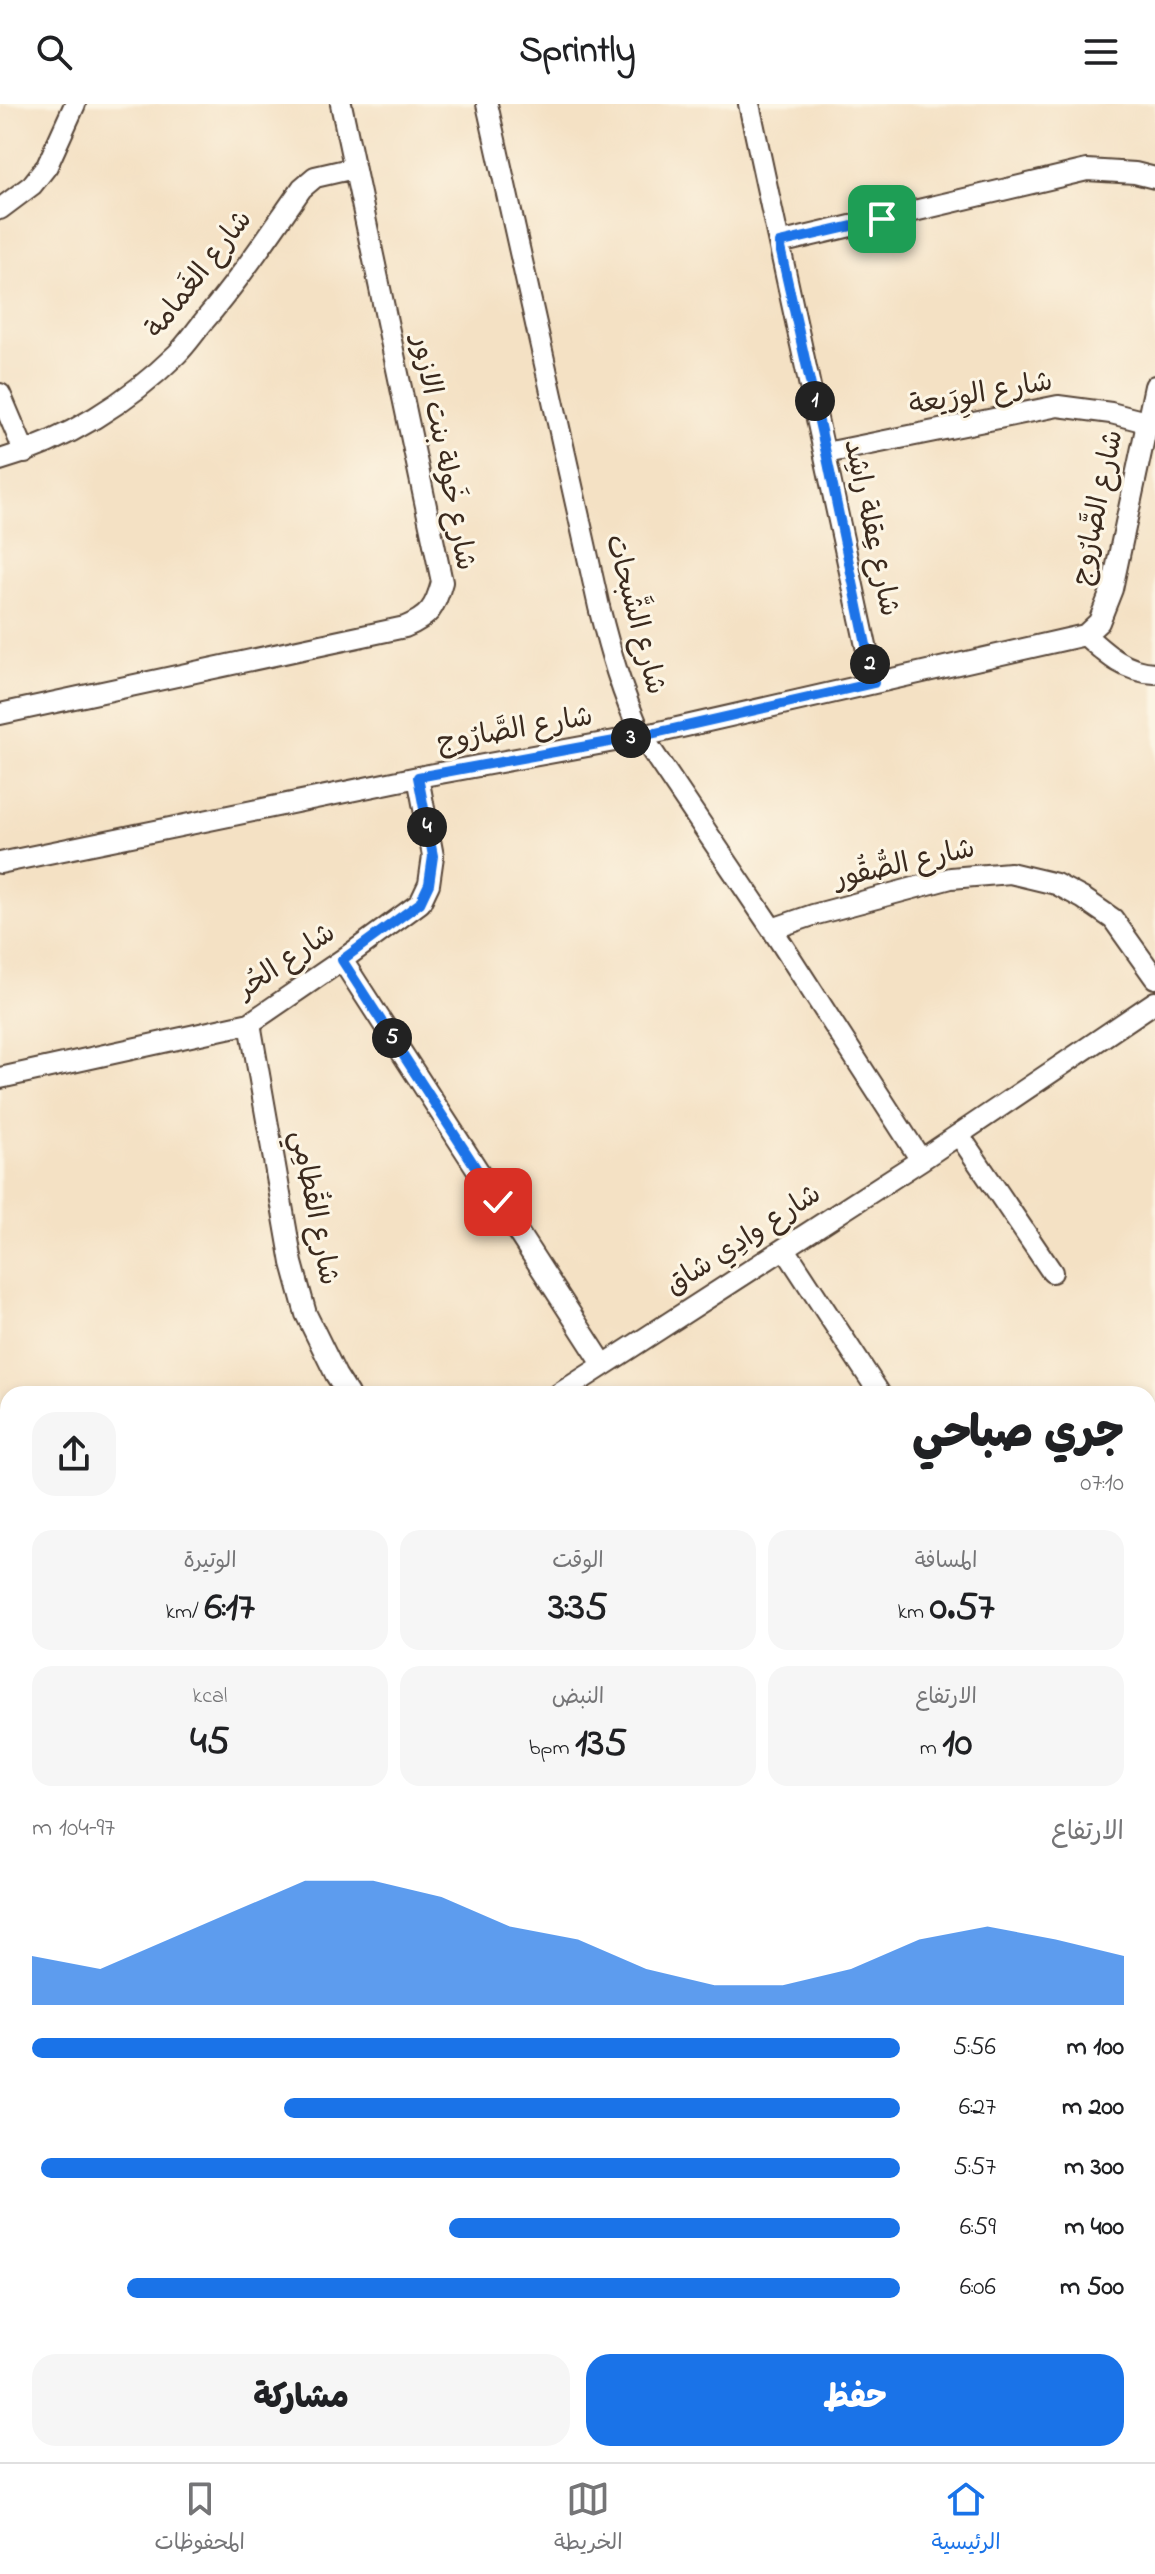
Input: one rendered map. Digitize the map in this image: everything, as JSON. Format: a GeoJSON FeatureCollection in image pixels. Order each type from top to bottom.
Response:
{"type":"FeatureCollection","features":[{"type":"Feature","properties":{"kind":"street"},"geometry":{"type":"LineString","coordinates":[[0,209],[32,185],[47,166],[75,104]]}},
{"type":"Feature","properties":{"kind":"street","name":"شارع خَولة بنت الازور"},"geometry":{"type":"LineString","coordinates":[[0,714],[405,627],[423,619],[437,601],[442,582],[341,104]]}},
{"type":"Feature","properties":{"kind":"street","name":"شارع الشَّبحات"},"geometry":{"type":"LineString","coordinates":[[487,104],[606,636],[626,703],[642,736],[772,929],[921,1160]]}},
{"type":"Feature","properties":{"kind":"street","name":"شارع عِقلة راشِد"},"geometry":{"type":"LineString","coordinates":[[749,104],[874,683]]}},
{"type":"Feature","properties":{"kind":"street","name":"شارع الغَمامة"},"geometry":{"type":"LineString","coordinates":[[0,460],[25,453],[103,413],[169,361],[216,307],[302,188],[315,177],[354,168]]}},
{"type":"Feature","properties":{"kind":"street"},"geometry":{"type":"LineString","coordinates":[[779,243],[1087,170],[1135,173],[1155,178]]}},
{"type":"Feature","properties":{"kind":"street"},"geometry":{"type":"LineString","coordinates":[[0,394],[25,453]]}},
{"type":"Feature","properties":{"kind":"street","name":"شارع الصَّارُوج"},"geometry":{"type":"LineString","coordinates":[[0,863],[418,777],[642,736],[1085,635],[1099,622],[1112,589],[1154,394]]}},
{"type":"Feature","properties":{"kind":"street","name":"شارع الوِرَيعة"},"geometry":{"type":"LineString","coordinates":[[826,453],[1058,406],[1111,413],[1146,422]]}},
{"type":"Feature","properties":{"kind":"street"},"geometry":{"type":"LineString","coordinates":[[1085,635],[1112,659],[1138,673],[1155,673]]}},
{"type":"Feature","properties":{"kind":"street","name":"شارع الحُر"},"geometry":{"type":"LineString","coordinates":[[0,1078],[250,1023],[342,960],[420,903],[429,884],[433,856],[418,777]]}},
{"type":"Feature","properties":{"kind":"street","name":"شارع الصُّقُور"},"geometry":{"type":"LineString","coordinates":[[772,929],[951,878],[1010,873],[1056,884],[1113,919],[1155,978]]}},
{"type":"Feature","properties":{"kind":"street"},"geometry":{"type":"LineString","coordinates":[[342,960],[603,1364]]}},
{"type":"Feature","properties":{"kind":"street","name":"شارع وادِي شاق"},"geometry":{"type":"LineString","coordinates":[[571,1386],[921,1160],[1155,1002]]}},
{"type":"Feature","properties":{"kind":"street","name":"شارع القُطامِي"},"geometry":{"type":"LineString","coordinates":[[250,1023],[292,1263],[306,1314],[343,1386]]}},
{"type":"Feature","properties":{"kind":"street"},"geometry":{"type":"LineString","coordinates":[[959,1135],[1052,1272]]}},
{"type":"Feature","properties":{"kind":"street"},"geometry":{"type":"LineString","coordinates":[[785,1249],[875,1386]]}},
{"type":"Feature","properties":{"kind":"route"},"geometry":{"type":"LineString","coordinates":[[498,1202],[342,960],[420,903],[425,895],[433,856],[418,777],[642,736],[874,683],[779,243],[882,219]]}}]}
